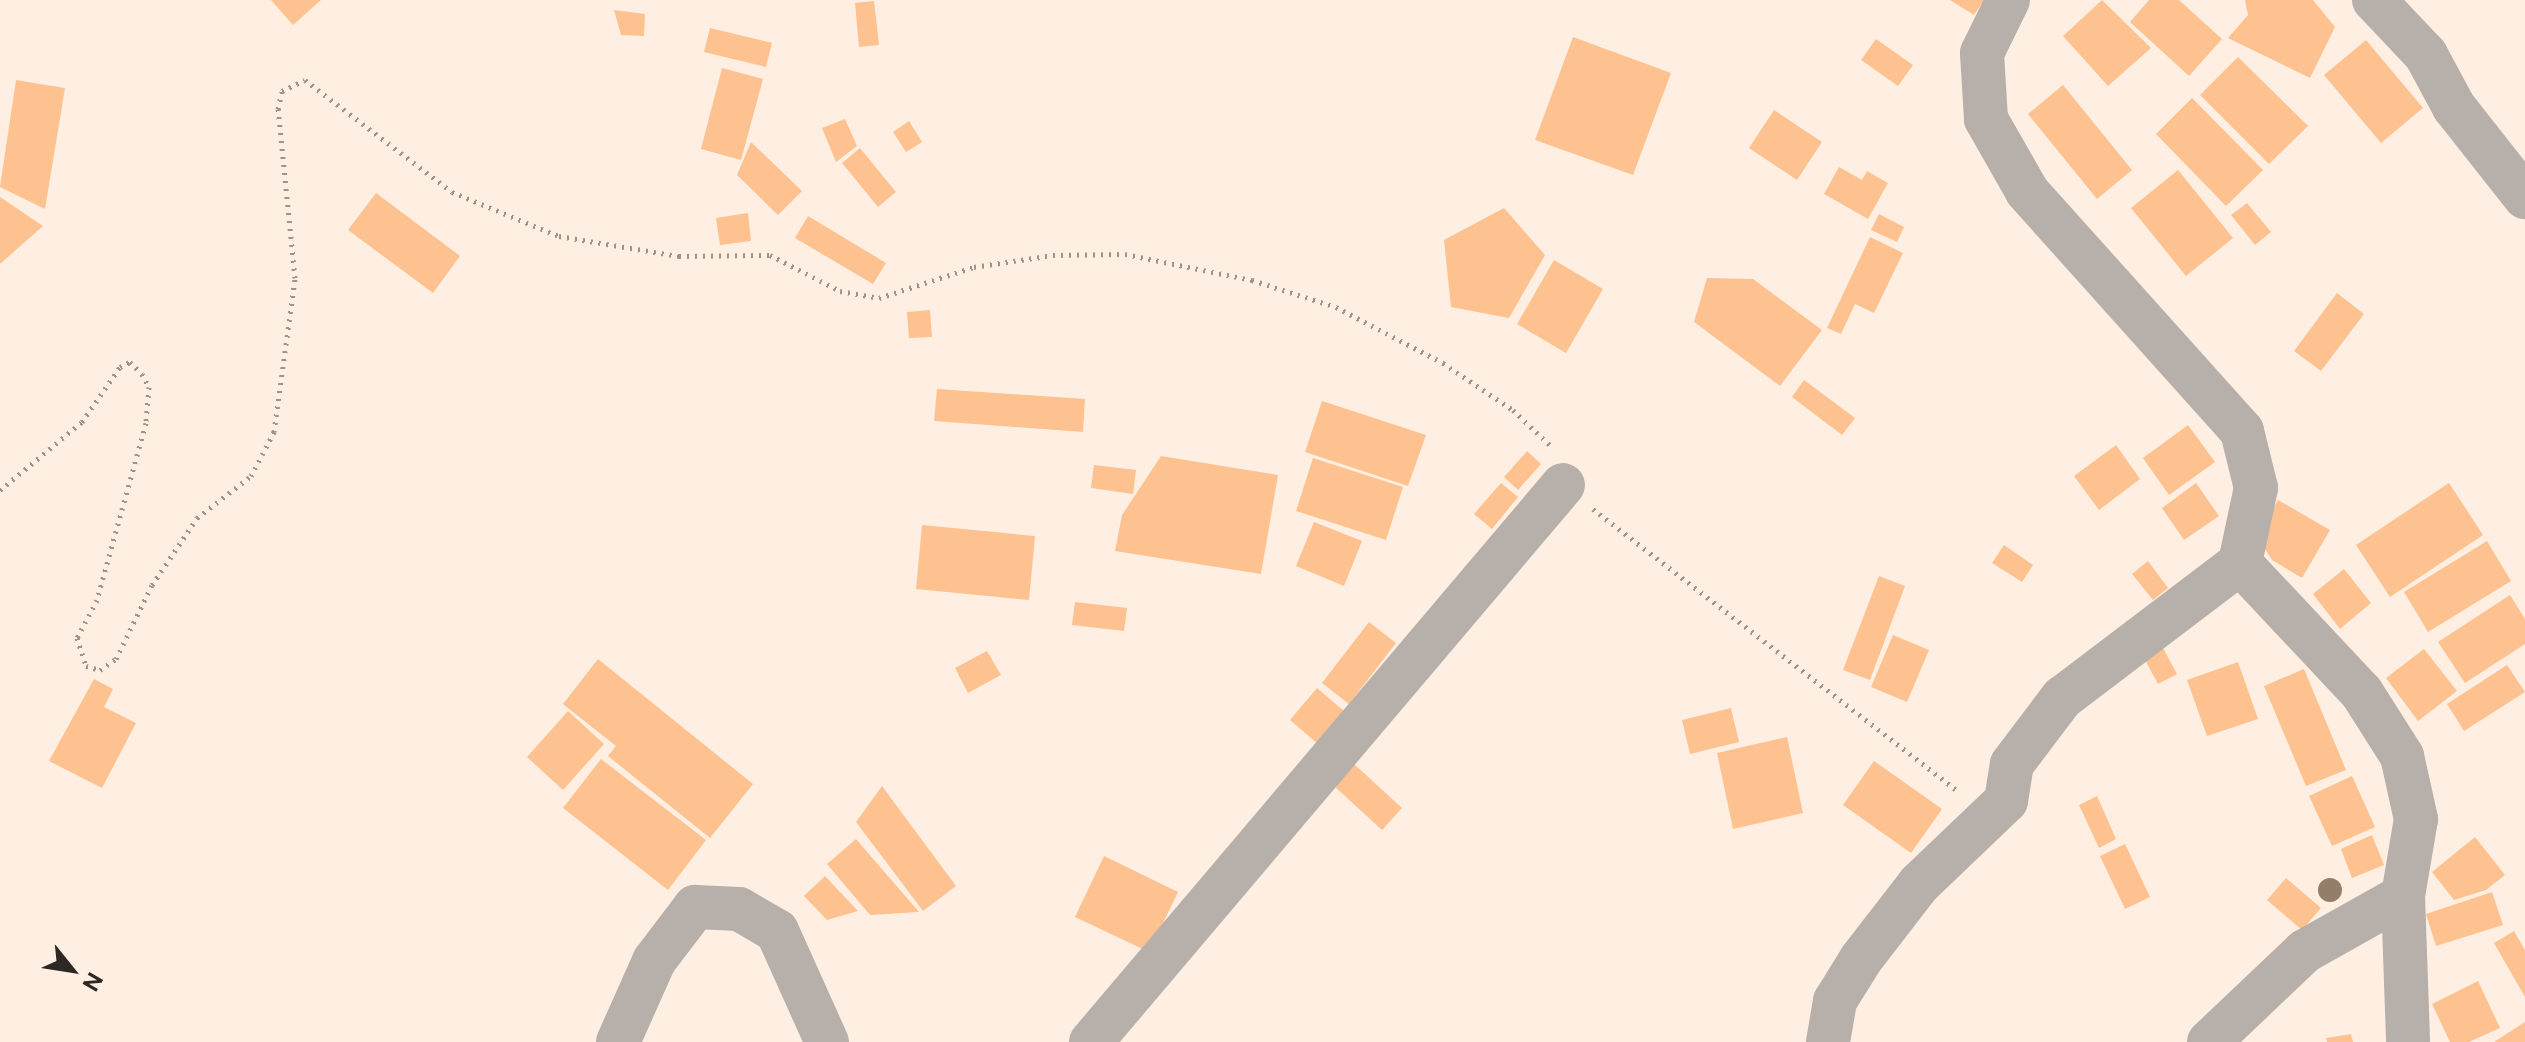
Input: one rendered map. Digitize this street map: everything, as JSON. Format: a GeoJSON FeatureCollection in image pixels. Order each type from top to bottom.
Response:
{"type":"FeatureCollection","features":[{"type":"Feature","properties":{"kind":"street"},"geometry":{"type":"LineString","coordinates":[[1828,1042],[1835,1001],[1861,959],[1919,884],[2006,801],[2012,764],[2062,698],[2240,563],[2256,488],[2242,431],[2027,191],[1986,119],[1982,53],[2008,0]]}},
{"type":"Feature","properties":{"kind":"street"},"geometry":{"type":"LineString","coordinates":[[2374,0],[2426,55],[2454,107],[2525,197]]}},
{"type":"Feature","properties":{"kind":"street"},"geometry":{"type":"LineString","coordinates":[[1091,1042],[1563,485]]}},
{"type":"Feature","properties":{"kind":"street"},"geometry":{"type":"LineString","coordinates":[[2240,563],[2362,693],[2402,756],[2416,819],[2403,896],[2408,1042]]}},
{"type":"Feature","properties":{"kind":"street"},"geometry":{"type":"LineString","coordinates":[[2209,1042],[2305,951],[2403,896]]}},
{"type":"Feature","properties":{"kind":"street"},"geometry":{"type":"LineString","coordinates":[[618,1042],[654,961],[695,907],[739,909],[777,931],[827,1042]]}},
{"type":"Feature","properties":{"kind":"path"},"geometry":{"type":"LineString","coordinates":[[0,490],[82,422],[120,367],[130,362],[142,374],[149,387],[146,423],[97,600],[77,638],[86,666],[100,670],[116,659],[152,585],[197,518],[251,476],[274,432],[295,278],[278,109],[282,91],[305,80],[452,192],[559,236],[679,256],[770,255],[840,291],[879,298],[974,267],[1053,255],[1125,254],[1266,284],[1336,307],[1443,363],[1513,410],[1545,436],[1566,470],[1563,485],[1736,624],[1855,706],[1948,788],[2006,801]]}},
{"type":"Feature","properties":{"kind":"building"},"geometry":{"type":"Polygon","coordinates":[[[271,0],[321,0],[293,25],[271,0]]]}},
{"type":"Feature","properties":{"kind":"building"},"geometry":{"type":"Polygon","coordinates":[[[1950,0],[1984,0],[1974,15],[1950,0]]]}},
{"type":"Feature","properties":{"kind":"building"},"geometry":{"type":"Polygon","coordinates":[[[2102,0],[2151,48],[2108,86],[2063,36],[2102,0]]]}},
{"type":"Feature","properties":{"kind":"building"},"geometry":{"type":"Polygon","coordinates":[[[2149,0],[2179,0],[2222,39],[2189,76],[2130,22],[2149,0]]]}},
{"type":"Feature","properties":{"kind":"building"},"geometry":{"type":"Polygon","coordinates":[[[2245,0],[2313,0],[2335,27],[2310,78],[2228,38],[2248,15],[2245,0]]]}},
{"type":"Feature","properties":{"kind":"building"},"geometry":{"type":"Polygon","coordinates":[[[874,1],[879,45],[859,47],[855,3],[874,1]]]}},
{"type":"Feature","properties":{"kind":"building"},"geometry":{"type":"Polygon","coordinates":[[[614,10],[645,14],[644,36],[621,35],[614,10]]]}},
{"type":"Feature","properties":{"kind":"building"},"geometry":{"type":"Polygon","coordinates":[[[710,28],[772,43],[766,67],[704,52],[710,28]]]}},
{"type":"Feature","properties":{"kind":"building"},"geometry":{"type":"Polygon","coordinates":[[[1573,37],[1671,73],[1633,175],[1535,140],[1573,37]]]}},
{"type":"Feature","properties":{"kind":"building"},"geometry":{"type":"Polygon","coordinates":[[[1876,39],[1913,65],[1898,86],[1861,60],[1876,39]]]}},
{"type":"Feature","properties":{"kind":"building"},"geometry":{"type":"Polygon","coordinates":[[[2366,40],[2423,108],[2381,143],[2324,75],[2366,40]]]}},
{"type":"Feature","properties":{"kind":"building"},"geometry":{"type":"Polygon","coordinates":[[[2238,57],[2308,126],[2269,164],[2200,95],[2238,57]]]}},
{"type":"Feature","properties":{"kind":"building"},"geometry":{"type":"Polygon","coordinates":[[[722,68],[763,79],[741,160],[701,149],[722,68]]]}},
{"type":"Feature","properties":{"kind":"building"},"geometry":{"type":"Polygon","coordinates":[[[16,80],[65,88],[45,209],[0,187],[16,80]]]}},
{"type":"Feature","properties":{"kind":"building"},"geometry":{"type":"Polygon","coordinates":[[[2063,85],[2132,170],[2097,199],[2028,114],[2063,85]]]}},
{"type":"Feature","properties":{"kind":"building"},"geometry":{"type":"Polygon","coordinates":[[[2192,98],[2263,170],[2226,206],[2156,134],[2192,98]]]}},
{"type":"Feature","properties":{"kind":"building"},"geometry":{"type":"Polygon","coordinates":[[[1774,110],[1822,142],[1797,180],[1749,148],[1774,110]]]}},
{"type":"Feature","properties":{"kind":"building"},"geometry":{"type":"Polygon","coordinates":[[[845,119],[857,146],[836,162],[822,128],[845,119]]]}},
{"type":"Feature","properties":{"kind":"building"},"geometry":{"type":"Polygon","coordinates":[[[909,121],[922,142],[906,152],[893,132],[909,121]]]}},
{"type":"Feature","properties":{"kind":"building"},"geometry":{"type":"Polygon","coordinates":[[[751,142],[802,191],[778,215],[737,175],[751,142]]]}},
{"type":"Feature","properties":{"kind":"building"},"geometry":{"type":"Polygon","coordinates":[[[860,148],[896,192],[878,207],[842,163],[860,148]]]}},
{"type":"Feature","properties":{"kind":"building"},"geometry":{"type":"Polygon","coordinates":[[[1839,167],[1862,180],[1867,171],[1888,183],[1868,219],[1824,194],[1839,167]]]}},
{"type":"Feature","properties":{"kind":"building"},"geometry":{"type":"Polygon","coordinates":[[[2178,170],[2233,238],[2186,276],[2131,208],[2178,170]]]}},
{"type":"Feature","properties":{"kind":"building"},"geometry":{"type":"Polygon","coordinates":[[[376,193],[460,256],[433,293],[348,230],[376,193]]]}},
{"type":"Feature","properties":{"kind":"building"},"geometry":{"type":"Polygon","coordinates":[[[0,197],[43,226],[0,264],[0,197]]]}},
{"type":"Feature","properties":{"kind":"building"},"geometry":{"type":"Polygon","coordinates":[[[2247,203],[2271,232],[2255,245],[2231,215],[2247,203]]]}},
{"type":"Feature","properties":{"kind":"building"},"geometry":{"type":"Polygon","coordinates":[[[1504,208],[1545,255],[1509,318],[1451,307],[1444,240],[1504,208]]]}},
{"type":"Feature","properties":{"kind":"building"},"geometry":{"type":"Polygon","coordinates":[[[748,213],[751,241],[720,245],[716,218],[748,213]]]}},
{"type":"Feature","properties":{"kind":"building"},"geometry":{"type":"Polygon","coordinates":[[[1879,214],[1904,227],[1897,242],[1871,230],[1879,214]]]}},
{"type":"Feature","properties":{"kind":"building"},"geometry":{"type":"Polygon","coordinates":[[[808,216],[886,263],[873,284],[795,238],[808,216]]]}},
{"type":"Feature","properties":{"kind":"building"},"geometry":{"type":"Polygon","coordinates":[[[1870,237],[1903,253],[1874,313],[1855,304],[1841,334],[1827,328],[1870,237]]]}},
{"type":"Feature","properties":{"kind":"building"},"geometry":{"type":"Polygon","coordinates":[[[1554,260],[1603,289],[1566,353],[1517,324],[1554,260]]]}},
{"type":"Feature","properties":{"kind":"building"},"geometry":{"type":"Polygon","coordinates":[[[1707,278],[1753,279],[1822,330],[1780,386],[1694,322],[1707,278]]]}},
{"type":"Feature","properties":{"kind":"building"},"geometry":{"type":"Polygon","coordinates":[[[2337,293],[2364,314],[2321,371],[2294,351],[2337,293]]]}},
{"type":"Feature","properties":{"kind":"building"},"geometry":{"type":"Polygon","coordinates":[[[930,310],[932,337],[909,338],[907,312],[930,310]]]}},
{"type":"Feature","properties":{"kind":"building"},"geometry":{"type":"Polygon","coordinates":[[[1804,380],[1855,418],[1842,435],[1792,397],[1804,380]]]}},
{"type":"Feature","properties":{"kind":"building"},"geometry":{"type":"Polygon","coordinates":[[[937,389],[1085,399],[1083,432],[934,421],[937,389]]]}},
{"type":"Feature","properties":{"kind":"building"},"geometry":{"type":"Polygon","coordinates":[[[1322,401],[1426,435],[1408,486],[1305,452],[1322,401]]]}},
{"type":"Feature","properties":{"kind":"building"},"geometry":{"type":"Polygon","coordinates":[[[2188,425],[2215,462],[2169,495],[2143,458],[2188,425]]]}},
{"type":"Feature","properties":{"kind":"building"},"geometry":{"type":"Polygon","coordinates":[[[2116,445],[2140,479],[2099,510],[2074,476],[2116,445]]]}},
{"type":"Feature","properties":{"kind":"building"},"geometry":{"type":"Polygon","coordinates":[[[1527,451],[1541,464],[1518,490],[1504,477],[1527,451]]]}},
{"type":"Feature","properties":{"kind":"building"},"geometry":{"type":"Polygon","coordinates":[[[1161,456],[1278,475],[1261,574],[1115,551],[1122,515],[1161,456]]]}},
{"type":"Feature","properties":{"kind":"building"},"geometry":{"type":"Polygon","coordinates":[[[1313,458],[1403,487],[1386,540],[1296,511],[1313,458]]]}},
{"type":"Feature","properties":{"kind":"building"},"geometry":{"type":"Polygon","coordinates":[[[1094,465],[1136,470],[1133,494],[1091,488],[1094,465]]]}},
{"type":"Feature","properties":{"kind":"building"},"geometry":{"type":"Polygon","coordinates":[[[1501,483],[1518,497],[1492,529],[1474,514],[1501,483]]]}},
{"type":"Feature","properties":{"kind":"building"},"geometry":{"type":"Polygon","coordinates":[[[2196,483],[2219,516],[2184,540],[2162,508],[2196,483]]]}},
{"type":"Feature","properties":{"kind":"building"},"geometry":{"type":"Polygon","coordinates":[[[2449,483],[2483,535],[2390,597],[2356,545],[2449,483]]]}},
{"type":"Feature","properties":{"kind":"building"},"geometry":{"type":"Polygon","coordinates":[[[2278,500],[2330,530],[2302,578],[2272,560],[2257,536],[2278,500]]]}},
{"type":"Feature","properties":{"kind":"building"},"geometry":{"type":"Polygon","coordinates":[[[1314,522],[1362,541],[1344,586],[1296,566],[1314,522]]]}},
{"type":"Feature","properties":{"kind":"building"},"geometry":{"type":"Polygon","coordinates":[[[922,525],[1035,536],[1029,600],[916,589],[922,525]]]}},
{"type":"Feature","properties":{"kind":"building"},"geometry":{"type":"Polygon","coordinates":[[[2487,541],[2511,581],[2428,632],[2404,592],[2487,541]]]}},
{"type":"Feature","properties":{"kind":"building"},"geometry":{"type":"Polygon","coordinates":[[[2004,545],[2033,565],[2022,582],[1992,563],[2004,545]]]}},
{"type":"Feature","properties":{"kind":"building"},"geometry":{"type":"Polygon","coordinates":[[[2148,561],[2168,588],[2153,600],[2132,574],[2148,561]]]}},
{"type":"Feature","properties":{"kind":"building"},"geometry":{"type":"Polygon","coordinates":[[[2344,569],[2371,603],[2340,629],[2313,594],[2344,569]]]}},
{"type":"Feature","properties":{"kind":"building"},"geometry":{"type":"Polygon","coordinates":[[[1879,576],[1905,586],[1870,680],[1843,670],[1879,576]]]}},
{"type":"Feature","properties":{"kind":"building"},"geometry":{"type":"Polygon","coordinates":[[[2510,595],[2525,619],[2525,644],[2465,683],[2438,642],[2510,595]]]}},
{"type":"Feature","properties":{"kind":"building"},"geometry":{"type":"Polygon","coordinates":[[[1075,602],[1127,608],[1124,631],[1072,625],[1075,602]]]}},
{"type":"Feature","properties":{"kind":"building"},"geometry":{"type":"Polygon","coordinates":[[[1369,622],[1396,643],[1349,704],[1322,683],[1369,622]]]}},
{"type":"Feature","properties":{"kind":"building"},"geometry":{"type":"Polygon","coordinates":[[[1893,635],[1929,650],[1907,702],[1871,687],[1893,635]]]}},
{"type":"Feature","properties":{"kind":"building"},"geometry":{"type":"Polygon","coordinates":[[[2163,648],[2177,674],[2158,684],[2144,658],[2163,648]]]}},
{"type":"Feature","properties":{"kind":"building"},"geometry":{"type":"Polygon","coordinates":[[[2424,649],[2457,691],[2418,721],[2386,678],[2424,649]]]}},
{"type":"Feature","properties":{"kind":"building"},"geometry":{"type":"Polygon","coordinates":[[[987,651],[1001,675],[968,693],[955,668],[987,651]]]}},
{"type":"Feature","properties":{"kind":"building"},"geometry":{"type":"Polygon","coordinates":[[[598,659],[753,784],[710,838],[608,756],[616,746],[563,704],[598,659]]]}},
{"type":"Feature","properties":{"kind":"building"},"geometry":{"type":"Polygon","coordinates":[[[2238,662],[2258,719],[2207,736],[2187,680],[2238,662]]]}},
{"type":"Feature","properties":{"kind":"building"},"geometry":{"type":"Polygon","coordinates":[[[2507,665],[2525,692],[2464,731],[2447,704],[2507,665]]]}},
{"type":"Feature","properties":{"kind":"building"},"geometry":{"type":"Polygon","coordinates":[[[2304,669],[2346,770],[2306,786],[2264,686],[2304,669]]]}},
{"type":"Feature","properties":{"kind":"building"},"geometry":{"type":"Polygon","coordinates":[[[94,679],[113,689],[104,707],[136,723],[102,788],[49,761],[94,679]]]}},
{"type":"Feature","properties":{"kind":"building"},"geometry":{"type":"Polygon","coordinates":[[[1317,688],[1345,712],[1318,744],[1290,720],[1317,688]]]}},
{"type":"Feature","properties":{"kind":"building"},"geometry":{"type":"Polygon","coordinates":[[[1731,708],[1739,742],[1690,754],[1682,720],[1731,708]]]}},
{"type":"Feature","properties":{"kind":"building"},"geometry":{"type":"Polygon","coordinates":[[[568,711],[604,744],[563,790],[527,757],[568,711]]]}},
{"type":"Feature","properties":{"kind":"building"},"geometry":{"type":"Polygon","coordinates":[[[1787,737],[1803,813],[1733,829],[1717,753],[1787,737]]]}},
{"type":"Feature","properties":{"kind":"building"},"geometry":{"type":"Polygon","coordinates":[[[601,759],[706,840],[668,890],[563,808],[601,759]]]}},
{"type":"Feature","properties":{"kind":"building"},"geometry":{"type":"Polygon","coordinates":[[[1874,761],[1942,809],[1911,853],[1843,805],[1874,761]]]}},
{"type":"Feature","properties":{"kind":"building"},"geometry":{"type":"Polygon","coordinates":[[[1354,764],[1402,808],[1382,830],[1334,786],[1354,764]]]}},
{"type":"Feature","properties":{"kind":"building"},"geometry":{"type":"Polygon","coordinates":[[[2352,776],[2375,827],[2332,846],[2309,796],[2352,776]]]}},
{"type":"Feature","properties":{"kind":"building"},"geometry":{"type":"Polygon","coordinates":[[[882,786],[956,886],[923,911],[856,822],[882,786]]]}},
{"type":"Feature","properties":{"kind":"building"},"geometry":{"type":"Polygon","coordinates":[[[2097,796],[2116,839],[2099,848],[2079,805],[2097,796]]]}},
{"type":"Feature","properties":{"kind":"building"},"geometry":{"type":"Polygon","coordinates":[[[2372,835],[2384,865],[2352,878],[2341,849],[2372,835]]]}},
{"type":"Feature","properties":{"kind":"building"},"geometry":{"type":"Polygon","coordinates":[[[2475,837],[2505,875],[2486,890],[2454,900],[2432,872],[2475,837]]]}},
{"type":"Feature","properties":{"kind":"building"},"geometry":{"type":"Polygon","coordinates":[[[856,839],[919,912],[870,915],[827,864],[856,839]]]}},
{"type":"Feature","properties":{"kind":"building"},"geometry":{"type":"Polygon","coordinates":[[[2125,844],[2150,897],[2125,909],[2100,856],[2125,844]]]}},
{"type":"Feature","properties":{"kind":"building"},"geometry":{"type":"Polygon","coordinates":[[[1104,856],[1178,892],[1149,952],[1075,917],[1104,856]]]}},
{"type":"Feature","properties":{"kind":"building"},"geometry":{"type":"Polygon","coordinates":[[[825,876],[858,911],[827,920],[804,896],[825,876]]]}},
{"type":"Feature","properties":{"kind":"building"},"geometry":{"type":"Polygon","coordinates":[[[2286,878],[2321,908],[2302,930],[2267,900],[2286,878]]]}},
{"type":"Feature","properties":{"kind":"building"},"geometry":{"type":"Polygon","coordinates":[[[2492,892],[2503,925],[2436,946],[2426,914],[2492,892]]]}},
{"type":"Feature","properties":{"kind":"building"},"geometry":{"type":"Polygon","coordinates":[[[2514,931],[2525,950],[2525,997],[2494,943],[2514,931]]]}},
{"type":"Feature","properties":{"kind":"building"},"geometry":{"type":"Polygon","coordinates":[[[2478,981],[2500,1028],[2469,1042],[2450,1042],[2432,1004],[2478,981]]]}},
{"type":"Feature","properties":{"kind":"building"},"geometry":{"type":"Polygon","coordinates":[[[2525,1022],[2525,1042],[2494,1042],[2525,1022]]]}},
{"type":"Feature","properties":{"kind":"building"},"geometry":{"type":"Polygon","coordinates":[[[2351,1034],[2353,1042],[2327,1042],[2326,1038],[2351,1034]]]}}]}
